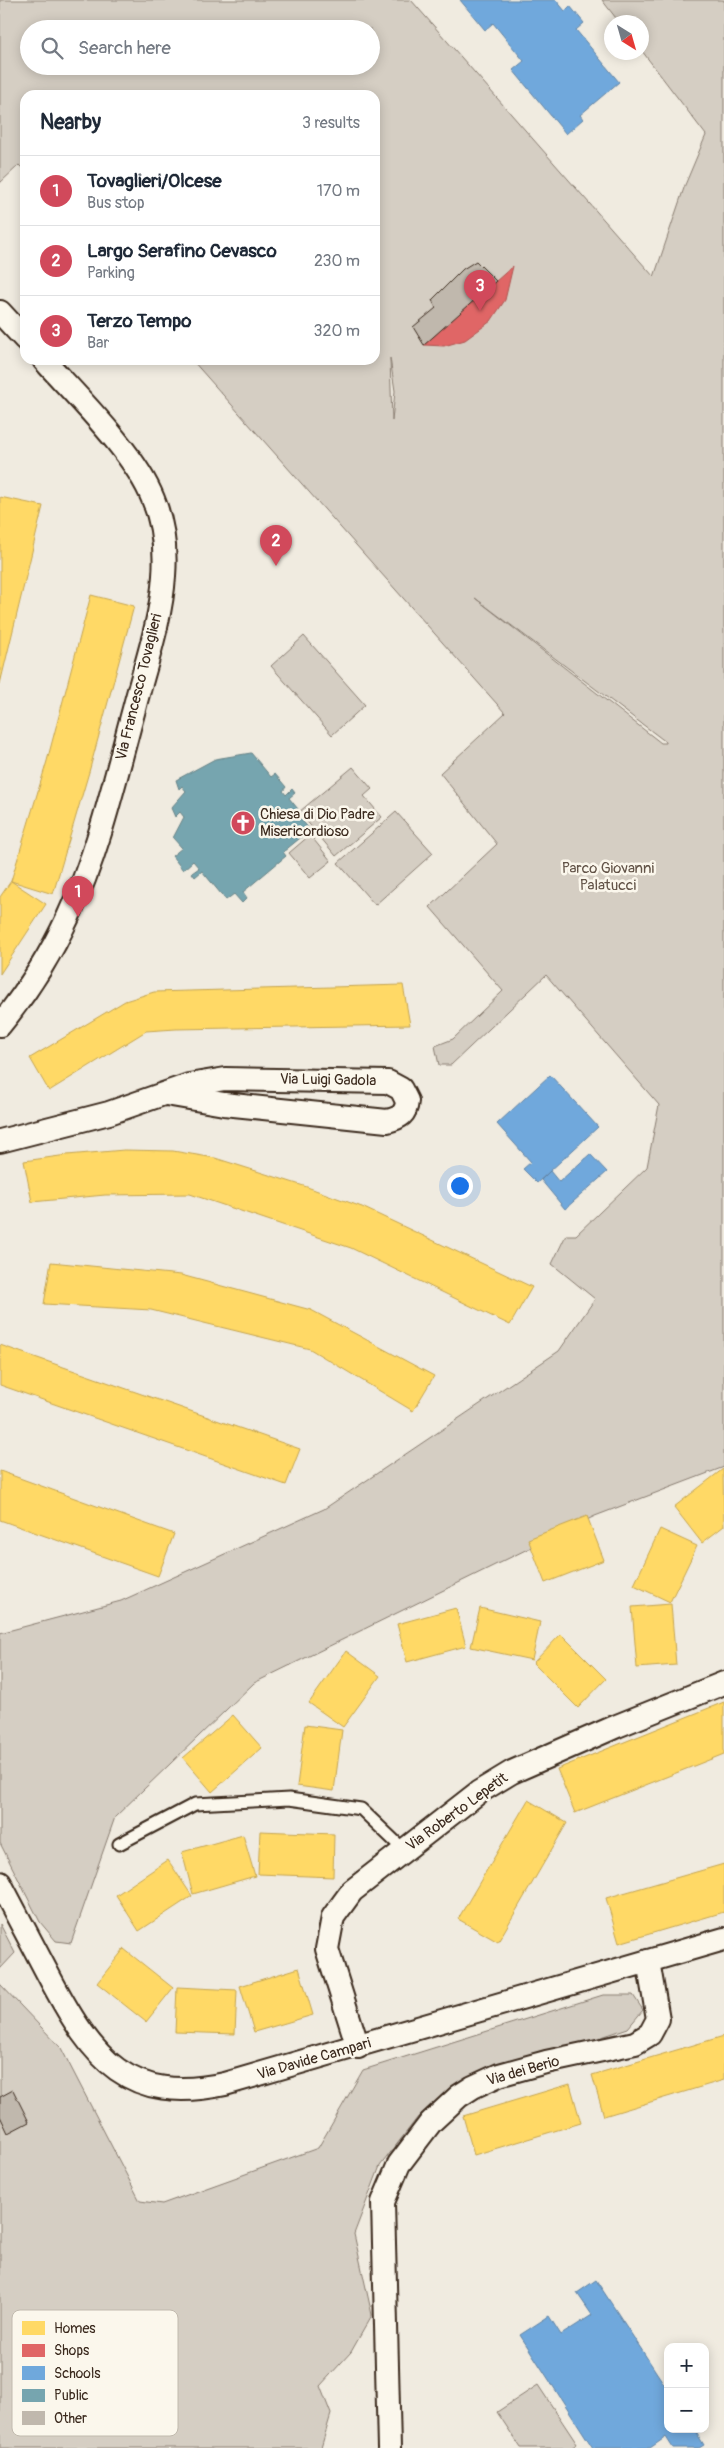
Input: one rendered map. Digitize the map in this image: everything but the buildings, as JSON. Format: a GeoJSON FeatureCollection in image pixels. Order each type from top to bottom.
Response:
{"type":"FeatureCollection","features":[{"type":"Feature","properties":{"kind":"street"},"geometry":{"type":"LineString","coordinates":[[0,312],[20,334]]}},
{"type":"Feature","properties":{"kind":"street","name":"Via Francesco Tovaglieri"},"geometry":{"type":"LineString","coordinates":[[0,1025],[21,999],[47,956],[68,918],[84,878],[112,793],[160,607],[164,577],[163,536],[153,498],[146,485],[107,432],[48,365]]}},
{"type":"Feature","properties":{"kind":"street","name":"Via Luigi Gadola"},"geometry":{"type":"LineString","coordinates":[[0,1141],[60,1127],[166,1094],[189,1084],[225,1079],[314,1079],[388,1082],[402,1089],[407,1101],[404,1114],[387,1121],[224,1104],[166,1094]]}},
{"type":"Feature","properties":{"kind":"street","name":"Via Roberto Lepetit"},"geometry":{"type":"LineString","coordinates":[[358,2047],[327,1949],[333,1917],[352,1890],[479,1792],[512,1772],[617,1726],[724,1683]]}},
{"type":"Feature","properties":{"kind":"street","name":"Via Davide Campari"},"geometry":{"type":"LineString","coordinates":[[0,1882],[72,2018],[95,2050],[108,2063],[126,2076],[145,2085],[165,2088],[202,2089],[358,2047],[724,1939]]}},
{"type":"Feature","properties":{"kind":"street","name":"Via dei Berio"},"geometry":{"type":"LineString","coordinates":[[389,2448],[383,2202],[399,2164],[431,2122],[459,2096],[472,2087],[499,2075],[636,2043],[650,2034],[658,2019],[648,1961]]}},
{"type":"Feature","properties":{"kind":"lane"},"geometry":{"type":"LineString","coordinates":[[119,1844],[195,1804],[289,1799],[361,1809],[404,1850]]}},
{"type":"Feature","properties":{"kind":"green space","name":"Parco Giovanni Palatucci"},"geometry":{"type":"Polygon","coordinates":[[[0,0],[411,0],[654,277],[685,185],[706,135],[649,60],[649,15],[614,15],[602,0],[724,0],[724,1467],[595,1516],[254,1683],[115,1817],[71,1943],[56,1941],[40,1922],[0,1843],[0,1633],[121,1601],[324,1509],[559,1351],[595,1299],[552,1264],[566,1235],[576,1235],[647,1167],[659,1105],[546,975],[451,1065],[439,1065],[435,1046],[453,1039],[503,991],[430,907],[497,844],[440,773],[505,713],[196,365],[380,365],[380,90],[20,90],[20,166],[0,183],[0,0]],[[390,358],[392,421],[395,391],[390,358]],[[475,598],[661,743],[666,742],[475,598]]]}},
{"type":"Feature","properties":{"kind":"green space"},"geometry":{"type":"Polygon","coordinates":[[[304,636],[365,705],[332,735],[271,666],[304,636]]]}},
{"type":"Feature","properties":{"kind":"green space"},"geometry":{"type":"Polygon","coordinates":[[[353,767],[372,789],[364,796],[382,817],[336,856],[299,812],[353,767]]]}},
{"type":"Feature","properties":{"kind":"green space"},"geometry":{"type":"Polygon","coordinates":[[[396,812],[433,853],[375,905],[338,863],[396,812]]]}},
{"type":"Feature","properties":{"kind":"green space"},"geometry":{"type":"Polygon","coordinates":[[[310,835],[331,861],[310,878],[289,853],[310,835]]]}},
{"type":"Feature","properties":{"kind":"green space"},"geometry":{"type":"Polygon","coordinates":[[[0,1924],[15,1953],[0,1969],[0,1924]]]}},
{"type":"Feature","properties":{"kind":"green space"},"geometry":{"type":"Polygon","coordinates":[[[0,1984],[61,2048],[140,2201],[162,2204],[318,2148],[363,2070],[603,1995],[633,1995],[643,2010],[628,2028],[452,2088],[418,2117],[380,2166],[354,2234],[372,2315],[351,2352],[320,2386],[331,2414],[321,2448],[0,2448],[0,1984]]]}},
{"type":"Feature","properties":{"kind":"green space"},"geometry":{"type":"Polygon","coordinates":[[[538,2385],[577,2444],[571,2448],[521,2448],[497,2412],[538,2385]]]}},
{"type":"Feature","properties":{"kind":"place","name":"Terzo Tempo"},"geometry":{"type":"Point","coordinates":[480,311]}},
{"type":"Feature","properties":{"kind":"place","name":"Largo Serafino Cevasco"},"geometry":{"type":"Point","coordinates":[276,566]}},
{"type":"Feature","properties":{"kind":"place","name":"Chiesa di Dio Padre Misericordioso"},"geometry":{"type":"Point","coordinates":[243,823]}},
{"type":"Feature","properties":{"kind":"place","name":"Tovaglieri/Olcese"},"geometry":{"type":"Point","coordinates":[78,917]}}]}
